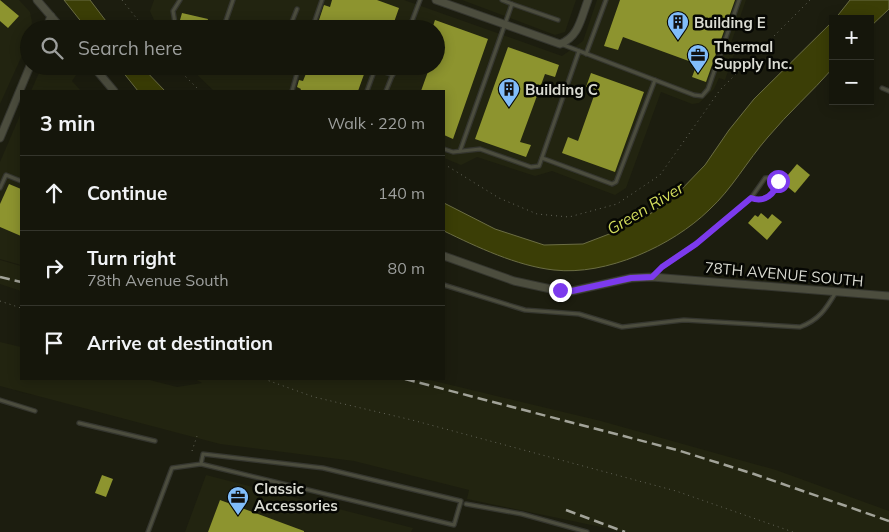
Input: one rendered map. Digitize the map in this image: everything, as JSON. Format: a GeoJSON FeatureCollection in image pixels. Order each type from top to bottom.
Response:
{"type":"FeatureCollection","features":[{"type":"Feature","properties":{"kind":"street"},"geometry":{"type":"LineString","coordinates":[[37,0],[54,20]]}},
{"type":"Feature","properties":{"kind":"street"},"geometry":{"type":"LineString","coordinates":[[436,0],[560,44],[568,41],[576,33],[588,0]]}},
{"type":"Feature","properties":{"kind":"street"},"geometry":{"type":"LineString","coordinates":[[49,20],[51,16]]}},
{"type":"Feature","properties":{"kind":"street"},"geometry":{"type":"LineString","coordinates":[[0,138],[26,75]]}},
{"type":"Feature","properties":{"kind":"street"},"geometry":{"type":"LineString","coordinates":[[101,75],[113,90]]}},
{"type":"Feature","properties":{"kind":"street","name":"78TH AVENUE SOUTH"},"geometry":{"type":"LineString","coordinates":[[445,256],[514,281],[560,290],[572,291],[631,278],[652,277],[889,296]]}},
{"type":"Feature","properties":{"kind":"lane"},"geometry":{"type":"LineString","coordinates":[[174,20],[173,11],[180,0]]}},
{"type":"Feature","properties":{"kind":"lane"},"geometry":{"type":"LineString","coordinates":[[226,20],[233,0]]}},
{"type":"Feature","properties":{"kind":"lane"},"geometry":{"type":"LineString","coordinates":[[315,20],[322,0]]}},
{"type":"Feature","properties":{"kind":"lane"},"geometry":{"type":"LineString","coordinates":[[412,20],[420,0]]}},
{"type":"Feature","properties":{"kind":"lane"},"geometry":{"type":"LineString","coordinates":[[502,0],[558,20]]}},
{"type":"Feature","properties":{"kind":"lane"},"geometry":{"type":"LineString","coordinates":[[586,54],[606,0]]}},
{"type":"Feature","properties":{"kind":"lane"},"geometry":{"type":"LineString","coordinates":[[560,44],[694,95],[702,96],[708,89],[739,0]]}},
{"type":"Feature","properties":{"kind":"lane"},"geometry":{"type":"LineString","coordinates":[[460,151],[512,4]]}},
{"type":"Feature","properties":{"kind":"lane"},"geometry":{"type":"LineString","coordinates":[[293,20],[297,9]]}},
{"type":"Feature","properties":{"kind":"lane"},"geometry":{"type":"LineString","coordinates":[[445,149],[460,151],[480,149],[534,168],[539,166],[579,52]]}},
{"type":"Feature","properties":{"kind":"lane"},"geometry":{"type":"LineString","coordinates":[[292,90],[296,75]]}},
{"type":"Feature","properties":{"kind":"lane"},"geometry":{"type":"LineString","coordinates":[[367,90],[373,75]]}},
{"type":"Feature","properties":{"kind":"lane"},"geometry":{"type":"LineString","coordinates":[[386,90],[393,75]]}},
{"type":"Feature","properties":{"kind":"lane"},"geometry":{"type":"LineString","coordinates":[[542,158],[612,184],[616,182],[656,80]]}},
{"type":"Feature","properties":{"kind":"lane"},"geometry":{"type":"LineString","coordinates":[[882,88],[889,91]]}},
{"type":"Feature","properties":{"kind":"lane"},"geometry":{"type":"LineString","coordinates":[[0,188],[6,175],[20,181]]}},
{"type":"Feature","properties":{"kind":"lane"},"geometry":{"type":"LineString","coordinates":[[652,277],[662,267],[696,244],[751,198],[765,178],[776,177],[778,181],[776,188],[768,197],[756,200],[751,198]]}},
{"type":"Feature","properties":{"kind":"lane"},"geometry":{"type":"LineString","coordinates":[[445,284],[525,310],[579,314],[622,327],[684,320],[800,327],[817,319],[825,312],[836,292]]}},
{"type":"Feature","properties":{"kind":"lane"},"geometry":{"type":"LineString","coordinates":[[0,400],[35,411]]}},
{"type":"Feature","properties":{"kind":"lane"},"geometry":{"type":"LineString","coordinates":[[79,423],[155,441]]}},
{"type":"Feature","properties":{"kind":"lane"},"geometry":{"type":"LineString","coordinates":[[148,532],[172,468],[201,464],[454,525],[461,501],[323,468],[203,454],[201,464]]}},
{"type":"Feature","properties":{"kind":"lane"},"geometry":{"type":"LineString","coordinates":[[466,504],[522,514],[587,532]]}},
{"type":"Feature","properties":{"kind":"path"},"geometry":{"type":"LineString","coordinates":[[122,0],[138,20]]}},
{"type":"Feature","properties":{"kind":"path"},"geometry":{"type":"LineString","coordinates":[[445,165],[499,198],[537,214],[569,217],[617,204],[660,175],[720,90],[810,0]]}},
{"type":"Feature","properties":{"kind":"path"},"geometry":{"type":"LineString","coordinates":[[183,75],[199,90]]}},
{"type":"Feature","properties":{"kind":"path"},"geometry":{"type":"LineString","coordinates":[[0,301],[20,308]]}},
{"type":"Feature","properties":{"kind":"path"},"geometry":{"type":"LineString","coordinates":[[267,380],[314,397],[412,420],[676,491],[793,532]]}},
{"type":"Feature","properties":{"kind":"path"},"geometry":{"type":"LineString","coordinates":[[192,451],[197,436]]}},
{"type":"Feature","properties":{"kind":"shaded area"},"geometry":{"type":"Polygon","coordinates":[[[0,0],[19,0],[30,12],[32,20],[20,20],[20,60],[0,104],[0,0]]]}},
{"type":"Feature","properties":{"kind":"shaded area"},"geometry":{"type":"Polygon","coordinates":[[[64,0],[90,0],[105,20],[80,20],[64,0]]]}},
{"type":"Feature","properties":{"kind":"shaded area"},"geometry":{"type":"Polygon","coordinates":[[[154,0],[404,0],[562,56],[583,41],[597,0],[746,0],[729,49],[735,51],[725,80],[719,78],[714,89],[699,103],[692,104],[661,92],[626,188],[615,195],[552,171],[535,176],[477,157],[461,165],[445,158],[445,90],[213,90],[197,75],[445,75],[445,20],[154,20],[150,11],[154,0]]]}},
{"type":"Feature","properties":{"kind":"shaded area"},"geometry":{"type":"Polygon","coordinates":[[[462,0],[576,0],[565,32],[555,35],[462,0]]]}},
{"type":"Feature","properties":{"kind":"shaded area"},"geometry":{"type":"Polygon","coordinates":[[[850,0],[889,0],[889,9],[874,23],[874,15],[838,15],[850,0]]]}},
{"type":"Feature","properties":{"kind":"shaded area"},"geometry":{"type":"Polygon","coordinates":[[[829,25],[829,72],[768,137],[717,202],[694,223],[657,246],[637,256],[595,268],[574,271],[554,270],[512,260],[445,231],[445,204],[495,229],[544,245],[583,244],[617,231],[650,214],[677,194],[705,165],[729,130],[754,99],[829,25]]]}},
{"type":"Feature","properties":{"kind":"shaded area"},"geometry":{"type":"Polygon","coordinates":[[[38,75],[76,75],[72,81],[80,90],[31,90],[38,75]]]}},
{"type":"Feature","properties":{"kind":"shaded area"},"geometry":{"type":"Polygon","coordinates":[[[125,75],[150,75],[164,90],[137,90],[125,75]]]}},
{"type":"Feature","properties":{"kind":"shaded area"},"geometry":{"type":"Polygon","coordinates":[[[20,115],[20,265],[0,259],[0,162],[20,115]]]}},
{"type":"Feature","properties":{"kind":"shaded area"},"geometry":{"type":"Polygon","coordinates":[[[0,260],[20,266],[20,291],[0,284],[0,260]]]}},
{"type":"Feature","properties":{"kind":"shaded area"},"geometry":{"type":"Polygon","coordinates":[[[0,342],[20,347],[20,380],[150,380],[177,387],[202,383],[197,380],[430,380],[601,421],[776,470],[889,511],[889,532],[625,532],[467,499],[469,490],[354,461],[220,444],[0,386],[0,342]]]}},
{"type":"Feature","properties":{"kind":"shaded area"},"geometry":{"type":"Polygon","coordinates":[[[206,475],[413,528],[411,532],[185,532],[206,475]]]}},
{"type":"Feature","properties":{"kind":"building"},"geometry":{"type":"Polygon","coordinates":[[[0,0],[19,16],[8,28],[0,21],[0,0]]]}},
{"type":"Feature","properties":{"kind":"building"},"geometry":{"type":"Polygon","coordinates":[[[332,0],[377,0],[399,8],[395,20],[319,20],[324,5],[330,7],[332,0]]]}},
{"type":"Feature","properties":{"kind":"building","name":"Building E"},"geometry":{"type":"Polygon","coordinates":[[[620,0],[735,0],[706,82],[692,77],[697,64],[623,37],[618,50],[604,46],[620,0]]]}},
{"type":"Feature","properties":{"kind":"building"},"geometry":{"type":"Polygon","coordinates":[[[182,13],[208,19],[208,20],[180,20],[182,13]]]}},
{"type":"Feature","properties":{"kind":"building"},"geometry":{"type":"Polygon","coordinates":[[[445,24],[488,39],[453,139],[445,135],[445,90],[421,90],[427,75],[445,75],[445,24]]]}},
{"type":"Feature","properties":{"kind":"building","name":"Building C"},"geometry":{"type":"Polygon","coordinates":[[[508,47],[559,65],[555,77],[545,74],[520,142],[531,145],[526,157],[475,139],[508,47]]]}},
{"type":"Feature","properties":{"kind":"building"},"geometry":{"type":"Polygon","coordinates":[[[591,73],[644,92],[615,172],[562,153],[568,137],[578,141],[596,90],[586,87],[591,73]]]}},
{"type":"Feature","properties":{"kind":"building"},"geometry":{"type":"Polygon","coordinates":[[[305,75],[364,75],[358,90],[300,90],[297,87],[299,80],[303,81],[305,75]]]}},
{"type":"Feature","properties":{"kind":"building"},"geometry":{"type":"Polygon","coordinates":[[[797,164],[810,175],[795,193],[782,182],[797,164]]]}},
{"type":"Feature","properties":{"kind":"building"},"geometry":{"type":"Polygon","coordinates":[[[9,184],[20,189],[20,236],[0,227],[0,204],[9,184]]]}},
{"type":"Feature","properties":{"kind":"building"},"geometry":{"type":"Polygon","coordinates":[[[761,213],[768,219],[772,214],[782,222],[767,240],[748,223],[755,215],[758,217],[761,213]]]}},
{"type":"Feature","properties":{"kind":"building"},"geometry":{"type":"Polygon","coordinates":[[[102,475],[113,479],[106,497],[95,493],[102,475]]]}},
{"type":"Feature","properties":{"kind":"building","name":"Classic Accessories"},"geometry":{"type":"Polygon","coordinates":[[[220,500],[304,531],[304,532],[208,532],[220,500]]]}},
{"type":"Feature","properties":{"kind":"railway"},"geometry":{"type":"LineString","coordinates":[[0,277],[20,282]]}},
{"type":"Feature","properties":{"kind":"railway"},"geometry":{"type":"LineString","coordinates":[[409,380],[677,450],[754,474],[889,521]]}},
{"type":"Feature","properties":{"kind":"railway"},"geometry":{"type":"LineString","coordinates":[[566,510],[625,532]]}},
{"type":"Feature","properties":{"kind":"place","name":"Building E"},"geometry":{"type":"Point","coordinates":[678,41]}},
{"type":"Feature","properties":{"kind":"place","name":"Thermal Supply Inc."},"geometry":{"type":"Point","coordinates":[698,74]}},
{"type":"Feature","properties":{"kind":"place","name":"Building C"},"geometry":{"type":"Point","coordinates":[509,108]}},
{"type":"Feature","properties":{"kind":"place","name":"Classic Accessories"},"geometry":{"type":"Point","coordinates":[238,516]}},
{"type":"Feature","properties":{"kind":"route"},"geometry":{"type":"LineString","coordinates":[[560,290],[572,291],[612,281],[652,277],[662,267],[696,244],[751,198],[756,200],[768,197],[773,193],[778,181]]}},
{"type":"Feature","properties":{"kind":"water label","name":"Green River"},"geometry":{"type":"Point","coordinates":[645,208]}}]}
